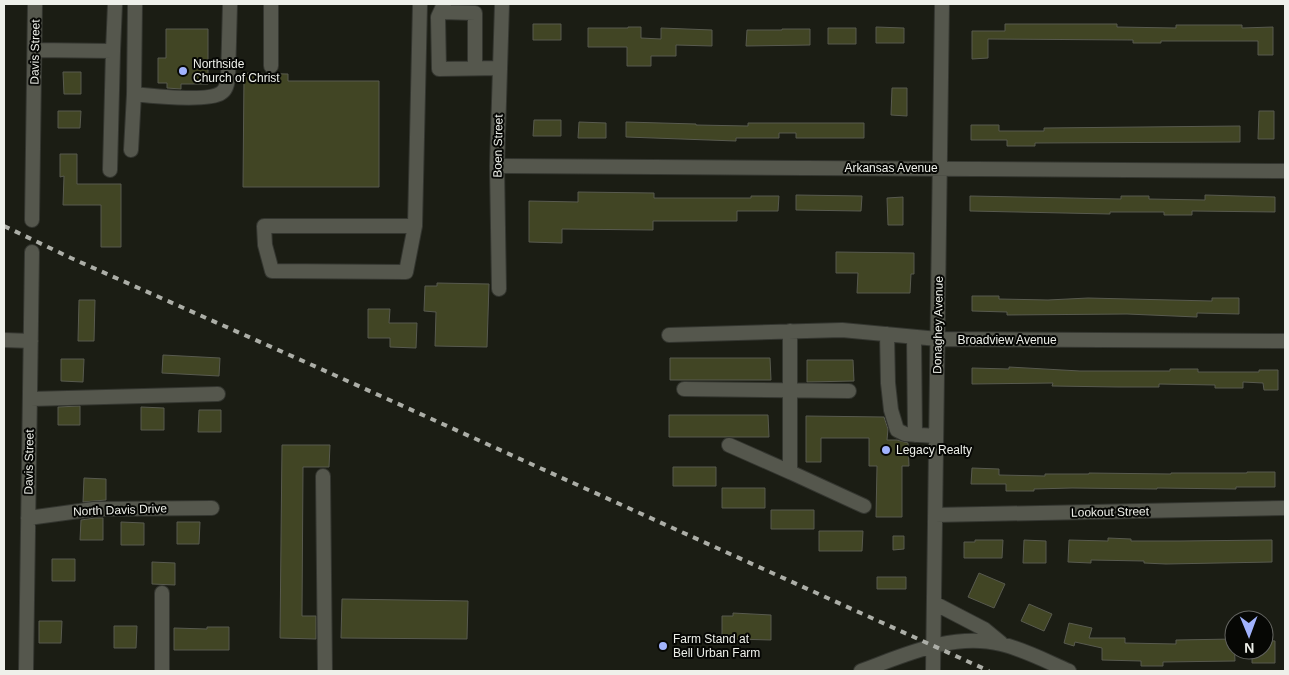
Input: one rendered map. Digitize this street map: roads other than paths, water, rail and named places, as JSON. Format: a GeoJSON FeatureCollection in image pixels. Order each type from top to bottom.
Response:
{"type":"FeatureCollection","features":[{"type":"Feature","properties":{"kind":"street","name":"Davis Street"},"geometry":{"type":"LineString","coordinates":[[32,220],[36,4]]}},
{"type":"Feature","properties":{"kind":"street"},"geometry":{"type":"LineString","coordinates":[[110,170],[115,4]]}},
{"type":"Feature","properties":{"kind":"street"},"geometry":{"type":"LineString","coordinates":[[130,150],[134,94],[136,4]]}},
{"type":"Feature","properties":{"kind":"street"},"geometry":{"type":"LineString","coordinates":[[134,94],[189,98],[220,95],[226,90],[230,4]]}},
{"type":"Feature","properties":{"kind":"street"},"geometry":{"type":"LineString","coordinates":[[271,4],[271,66]]}},
{"type":"Feature","properties":{"kind":"street"},"geometry":{"type":"LineString","coordinates":[[415,226],[264,226],[265,245],[272,271],[406,272],[415,226],[420,4]]}},
{"type":"Feature","properties":{"kind":"street","name":"Boen Street"},"geometry":{"type":"LineString","coordinates":[[499,289],[498,166],[502,4]]}},
{"type":"Feature","properties":{"kind":"street","name":"Donaghey Avenue"},"geometry":{"type":"LineString","coordinates":[[932,671],[942,4]]}},
{"type":"Feature","properties":{"kind":"street"},"geometry":{"type":"LineString","coordinates":[[475,68],[475,13],[442,8],[438,17],[439,69],[500,68]]}},
{"type":"Feature","properties":{"kind":"street"},"geometry":{"type":"LineString","coordinates":[[35,50],[113,51]]}},
{"type":"Feature","properties":{"kind":"street","name":"Arkansas Avenue"},"geometry":{"type":"LineString","coordinates":[[498,166],[1285,171]]}},
{"type":"Feature","properties":{"kind":"street","name":"Davis Street"},"geometry":{"type":"LineString","coordinates":[[26,671],[32,252]]}},
{"type":"Feature","properties":{"kind":"street","name":"Broadview Avenue"},"geometry":{"type":"LineString","coordinates":[[669,335],[842,330],[938,339],[1285,341]]}},
{"type":"Feature","properties":{"kind":"street"},"geometry":{"type":"LineString","coordinates":[[790,331],[790,472]]}},
{"type":"Feature","properties":{"kind":"street"},"geometry":{"type":"LineString","coordinates":[[887,334],[888,383],[891,410],[897,430],[905,434],[936,436]]}},
{"type":"Feature","properties":{"kind":"street"},"geometry":{"type":"LineString","coordinates":[[914,337],[915,435]]}},
{"type":"Feature","properties":{"kind":"street"},"geometry":{"type":"LineString","coordinates":[[4,340],[31,341]]}},
{"type":"Feature","properties":{"kind":"street"},"geometry":{"type":"LineString","coordinates":[[684,389],[849,391]]}},
{"type":"Feature","properties":{"kind":"street"},"geometry":{"type":"LineString","coordinates":[[30,399],[218,394]]}},
{"type":"Feature","properties":{"kind":"street"},"geometry":{"type":"LineString","coordinates":[[729,446],[864,506]]}},
{"type":"Feature","properties":{"kind":"street"},"geometry":{"type":"LineString","coordinates":[[323,476],[325,671]]}},
{"type":"Feature","properties":{"kind":"street","name":"North Davis Drive"},"geometry":{"type":"LineString","coordinates":[[28,518],[94,509],[212,508]]}},
{"type":"Feature","properties":{"kind":"street","name":"Lookout Street"},"geometry":{"type":"LineString","coordinates":[[935,516],[1285,508]]}},
{"type":"Feature","properties":{"kind":"street"},"geometry":{"type":"LineString","coordinates":[[162,593],[162,671]]}},
{"type":"Feature","properties":{"kind":"street"},"geometry":{"type":"LineString","coordinates":[[934,603],[984,629],[1002,644]]}},
{"type":"Feature","properties":{"kind":"street"},"geometry":{"type":"LineString","coordinates":[[861,671],[933,646],[971,640],[1002,644],[1069,671]]}},
{"type":"Feature","properties":{"kind":"railway"},"geometry":{"type":"LineString","coordinates":[[4,226],[71,258],[989,671]]}},
{"type":"Feature","properties":{"kind":"place","name":"Northside Church of Christ"},"geometry":{"type":"Point","coordinates":[183,71]}},
{"type":"Feature","properties":{"kind":"place","name":"Legacy Realty"},"geometry":{"type":"Point","coordinates":[886,450]}},
{"type":"Feature","properties":{"kind":"place","name":"Farm Stand at Bell Urban Farm"},"geometry":{"type":"Point","coordinates":[663,646]}}]}
